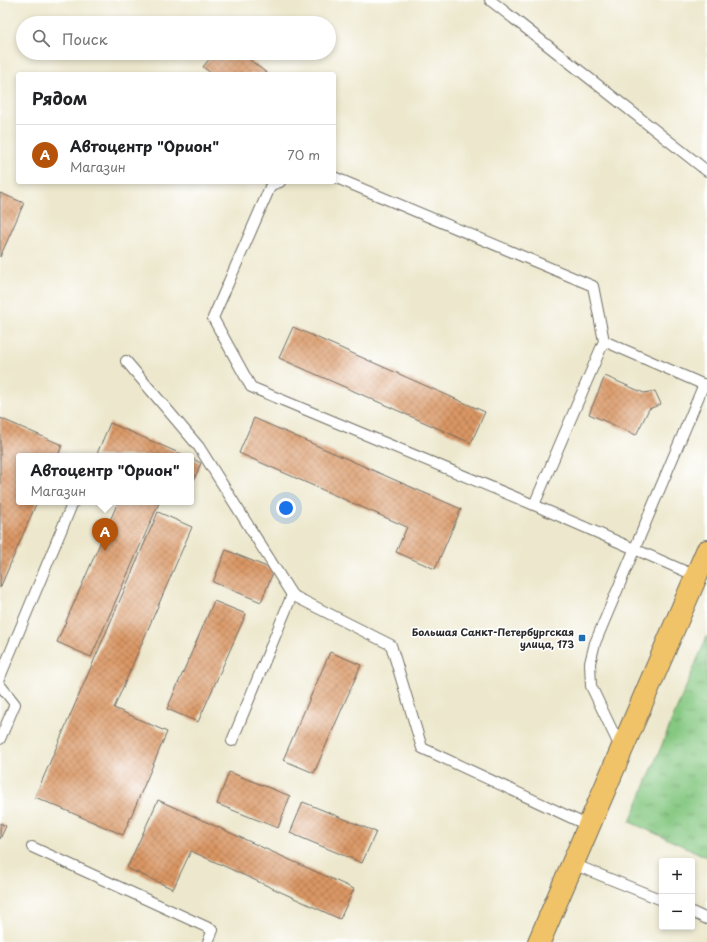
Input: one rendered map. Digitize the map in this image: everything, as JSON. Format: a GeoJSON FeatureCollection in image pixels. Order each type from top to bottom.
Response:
{"type":"FeatureCollection","features":[{"type":"Feature","properties":{"kind":"main road"},"geometry":{"type":"LineString","coordinates":[[539,942],[707,551]]}},
{"type":"Feature","properties":{"kind":"lane"},"geometry":{"type":"LineString","coordinates":[[490,0],[707,171]]}},
{"type":"Feature","properties":{"kind":"lane"},"geometry":{"type":"LineString","coordinates":[[336,178],[593,286],[604,341],[534,505]]}},
{"type":"Feature","properties":{"kind":"lane"},"geometry":{"type":"LineString","coordinates":[[274,184],[271,185],[213,318],[251,387],[534,505],[696,576]]}},
{"type":"Feature","properties":{"kind":"lane"},"geometry":{"type":"LineString","coordinates":[[604,341],[705,385],[595,643],[590,663],[591,686],[622,751]]}},
{"type":"Feature","properties":{"kind":"lane"},"geometry":{"type":"LineString","coordinates":[[126,361],[199,447],[292,595],[391,645],[422,748],[589,826]]}},
{"type":"Feature","properties":{"kind":"lane"},"geometry":{"type":"LineString","coordinates":[[0,677],[72,505]]}},
{"type":"Feature","properties":{"kind":"lane"},"geometry":{"type":"LineString","coordinates":[[232,741],[292,595]]}},
{"type":"Feature","properties":{"kind":"lane"},"geometry":{"type":"LineString","coordinates":[[0,685],[15,704],[0,739]]}},
{"type":"Feature","properties":{"kind":"lane"},"geometry":{"type":"LineString","coordinates":[[32,847],[213,930],[208,942]]}},
{"type":"Feature","properties":{"kind":"lane"},"geometry":{"type":"LineString","coordinates":[[573,864],[659,899]]}},
{"type":"Feature","properties":{"kind":"lane"},"geometry":{"type":"LineString","coordinates":[[695,913],[707,918]]}},
{"type":"Feature","properties":{"kind":"green space"},"geometry":{"type":"Polygon","coordinates":[[[707,636],[707,857],[630,822],[707,636]]]}},
{"type":"Feature","properties":{"kind":"building"},"geometry":{"type":"Polygon","coordinates":[[[208,60],[250,60],[265,72],[209,72],[203,67],[208,60]]]}},
{"type":"Feature","properties":{"kind":"building"},"geometry":{"type":"Polygon","coordinates":[[[0,193],[24,203],[0,257],[0,193]]]}},
{"type":"Feature","properties":{"kind":"building"},"geometry":{"type":"Polygon","coordinates":[[[293,327],[485,412],[471,443],[279,358],[293,327]]]}},
{"type":"Feature","properties":{"kind":"building"},"geometry":{"type":"Polygon","coordinates":[[[605,376],[644,393],[655,391],[661,404],[649,409],[636,435],[589,414],[605,376]]]}},
{"type":"Feature","properties":{"kind":"building"},"geometry":{"type":"Polygon","coordinates":[[[0,418],[62,445],[59,453],[16,453],[16,505],[36,505],[0,588],[0,418]]]}},
{"type":"Feature","properties":{"kind":"building"},"geometry":{"type":"Polygon","coordinates":[[[254,418],[461,509],[435,569],[396,552],[407,527],[239,453],[254,418]]]}},
{"type":"Feature","properties":{"kind":"building"},"geometry":{"type":"Polygon","coordinates":[[[110,423],[179,453],[97,453],[110,423]]]}},
{"type":"Feature","properties":{"kind":"building"},"geometry":{"type":"Polygon","coordinates":[[[194,460],[201,463],[194,480],[194,460]]]}},
{"type":"Feature","properties":{"kind":"building"},"geometry":{"type":"Polygon","coordinates":[[[117,505],[158,505],[91,657],[57,642],[117,505]]]}},
{"type":"Feature","properties":{"kind":"building"},"geometry":{"type":"Polygon","coordinates":[[[158,512],[192,527],[114,708],[167,732],[123,835],[35,797],[158,512]]]}},
{"type":"Feature","properties":{"kind":"building"},"geometry":{"type":"Polygon","coordinates":[[[226,550],[274,570],[261,602],[213,582],[226,550]]]}},
{"type":"Feature","properties":{"kind":"building"},"geometry":{"type":"Polygon","coordinates":[[[214,601],[246,614],[198,722],[167,709],[214,601]]]}},
{"type":"Feature","properties":{"kind":"building"},"geometry":{"type":"Polygon","coordinates":[[[330,652],[361,665],[314,773],[283,760],[330,652]]]}},
{"type":"Feature","properties":{"kind":"building"},"geometry":{"type":"Polygon","coordinates":[[[229,772],[290,796],[278,828],[217,804],[229,772]]]}},
{"type":"Feature","properties":{"kind":"building"},"geometry":{"type":"Polygon","coordinates":[[[158,800],[354,889],[340,919],[191,851],[173,889],[127,868],[158,800]]]}},
{"type":"Feature","properties":{"kind":"building"},"geometry":{"type":"Polygon","coordinates":[[[303,802],[376,832],[362,863],[290,833],[303,802]]]}},
{"type":"Feature","properties":{"kind":"building"},"geometry":{"type":"Polygon","coordinates":[[[0,823],[6,826],[0,839],[0,823]]]}},
{"type":"Feature","properties":{"kind":"place","name":"Автоцентр \"Орион\""},"geometry":{"type":"Point","coordinates":[105,551]}},
{"type":"Feature","properties":{"kind":"place","name":"Большая Санкт-Петербургская улица, 173"},"geometry":{"type":"Point","coordinates":[582,638]}}]}
